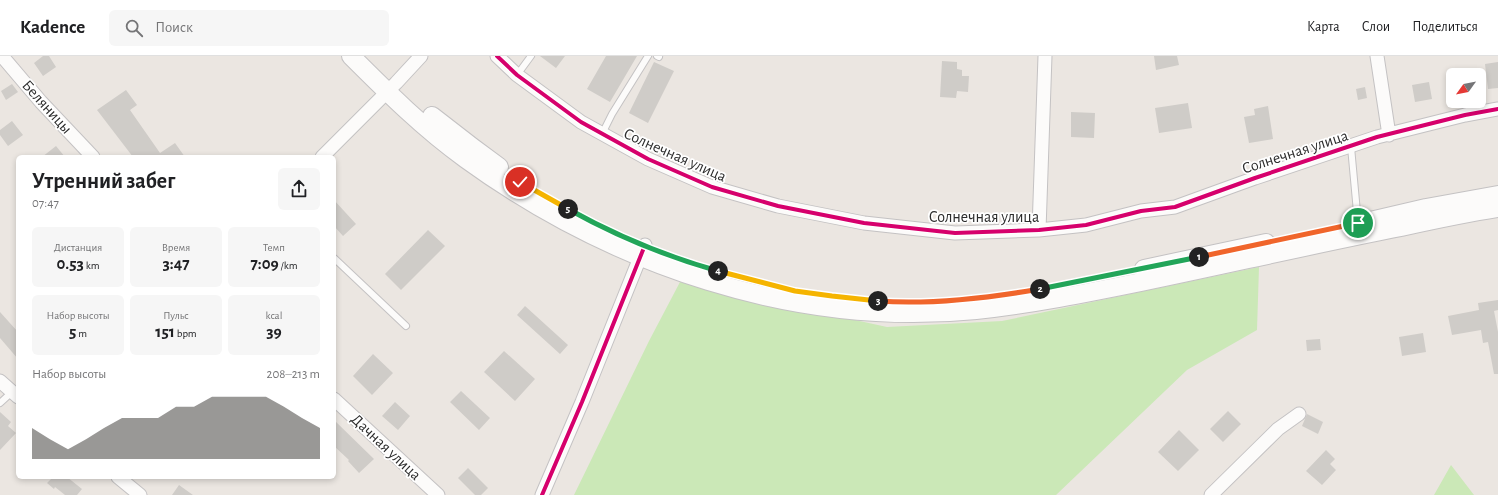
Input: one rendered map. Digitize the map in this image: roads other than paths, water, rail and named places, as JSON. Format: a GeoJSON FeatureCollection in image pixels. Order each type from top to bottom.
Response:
{"type":"FeatureCollection","features":[{"type":"Feature","properties":{"kind":"main road"},"geometry":{"type":"LineString","coordinates":[[351,56],[392,88],[424,109],[472,148],[520,182],[642,251],[700,278],[794,302],[830,308],[890,313],[976,310],[1078,295],[1360,235],[1498,208]]}},
{"type":"Feature","properties":{"kind":"main road"},"geometry":{"type":"LineString","coordinates":[[369,56],[392,88]]}},
{"type":"Feature","properties":{"kind":"main road"},"geometry":{"type":"LineString","coordinates":[[642,251],[748,280],[795,291],[892,302],[970,298],[1022,292],[1075,283],[1426,208],[1498,195]]}},
{"type":"Feature","properties":{"kind":"street","name":"Беляницы"},"geometry":{"type":"LineString","coordinates":[[2,56],[41,102],[91,155]]}},
{"type":"Feature","properties":{"kind":"street"},"geometry":{"type":"LineString","coordinates":[[324,155],[392,88],[421,56]]}},
{"type":"Feature","properties":{"kind":"street","name":"Солнечная улица"},"geometry":{"type":"LineString","coordinates":[[497,56],[517,75],[581,122],[648,159],[712,187],[778,206],[864,223],[955,233],[1039,230],[1086,225],[1141,211],[1175,207],[1254,178],[1377,138],[1389,136],[1465,114],[1498,109]]}},
{"type":"Feature","properties":{"kind":"street"},"geometry":{"type":"LineString","coordinates":[[1039,230],[1045,56]]}},
{"type":"Feature","properties":{"kind":"street"},"geometry":{"type":"LineString","coordinates":[[1377,56],[1389,136]]}},
{"type":"Feature","properties":{"kind":"street"},"geometry":{"type":"LineString","coordinates":[[542,495],[582,402],[642,251]]}},
{"type":"Feature","properties":{"kind":"street"},"geometry":{"type":"LineString","coordinates":[[0,381],[15,394]]}},
{"type":"Feature","properties":{"kind":"street","name":"Дачная улица"},"geometry":{"type":"LineString","coordinates":[[336,401],[438,495]]}},
{"type":"Feature","properties":{"kind":"street"},"geometry":{"type":"LineString","coordinates":[[1212,495],[1278,429],[1299,414]]}},
{"type":"Feature","properties":{"kind":"street"},"geometry":{"type":"LineString","coordinates":[[120,479],[140,495]]}},
{"type":"Feature","properties":{"kind":"lane"},"geometry":{"type":"LineString","coordinates":[[517,75],[531,56]]}},
{"type":"Feature","properties":{"kind":"lane"},"geometry":{"type":"LineString","coordinates":[[602,134],[612,114],[648,56]]}},
{"type":"Feature","properties":{"kind":"lane"},"geometry":{"type":"LineString","coordinates":[[1351,147],[1358,223]]}},
{"type":"Feature","properties":{"kind":"lane"},"geometry":{"type":"LineString","coordinates":[[336,260],[406,326]]}},
{"type":"Feature","properties":{"kind":"lane"},"geometry":{"type":"LineString","coordinates":[[0,403],[15,394]]}}]}
